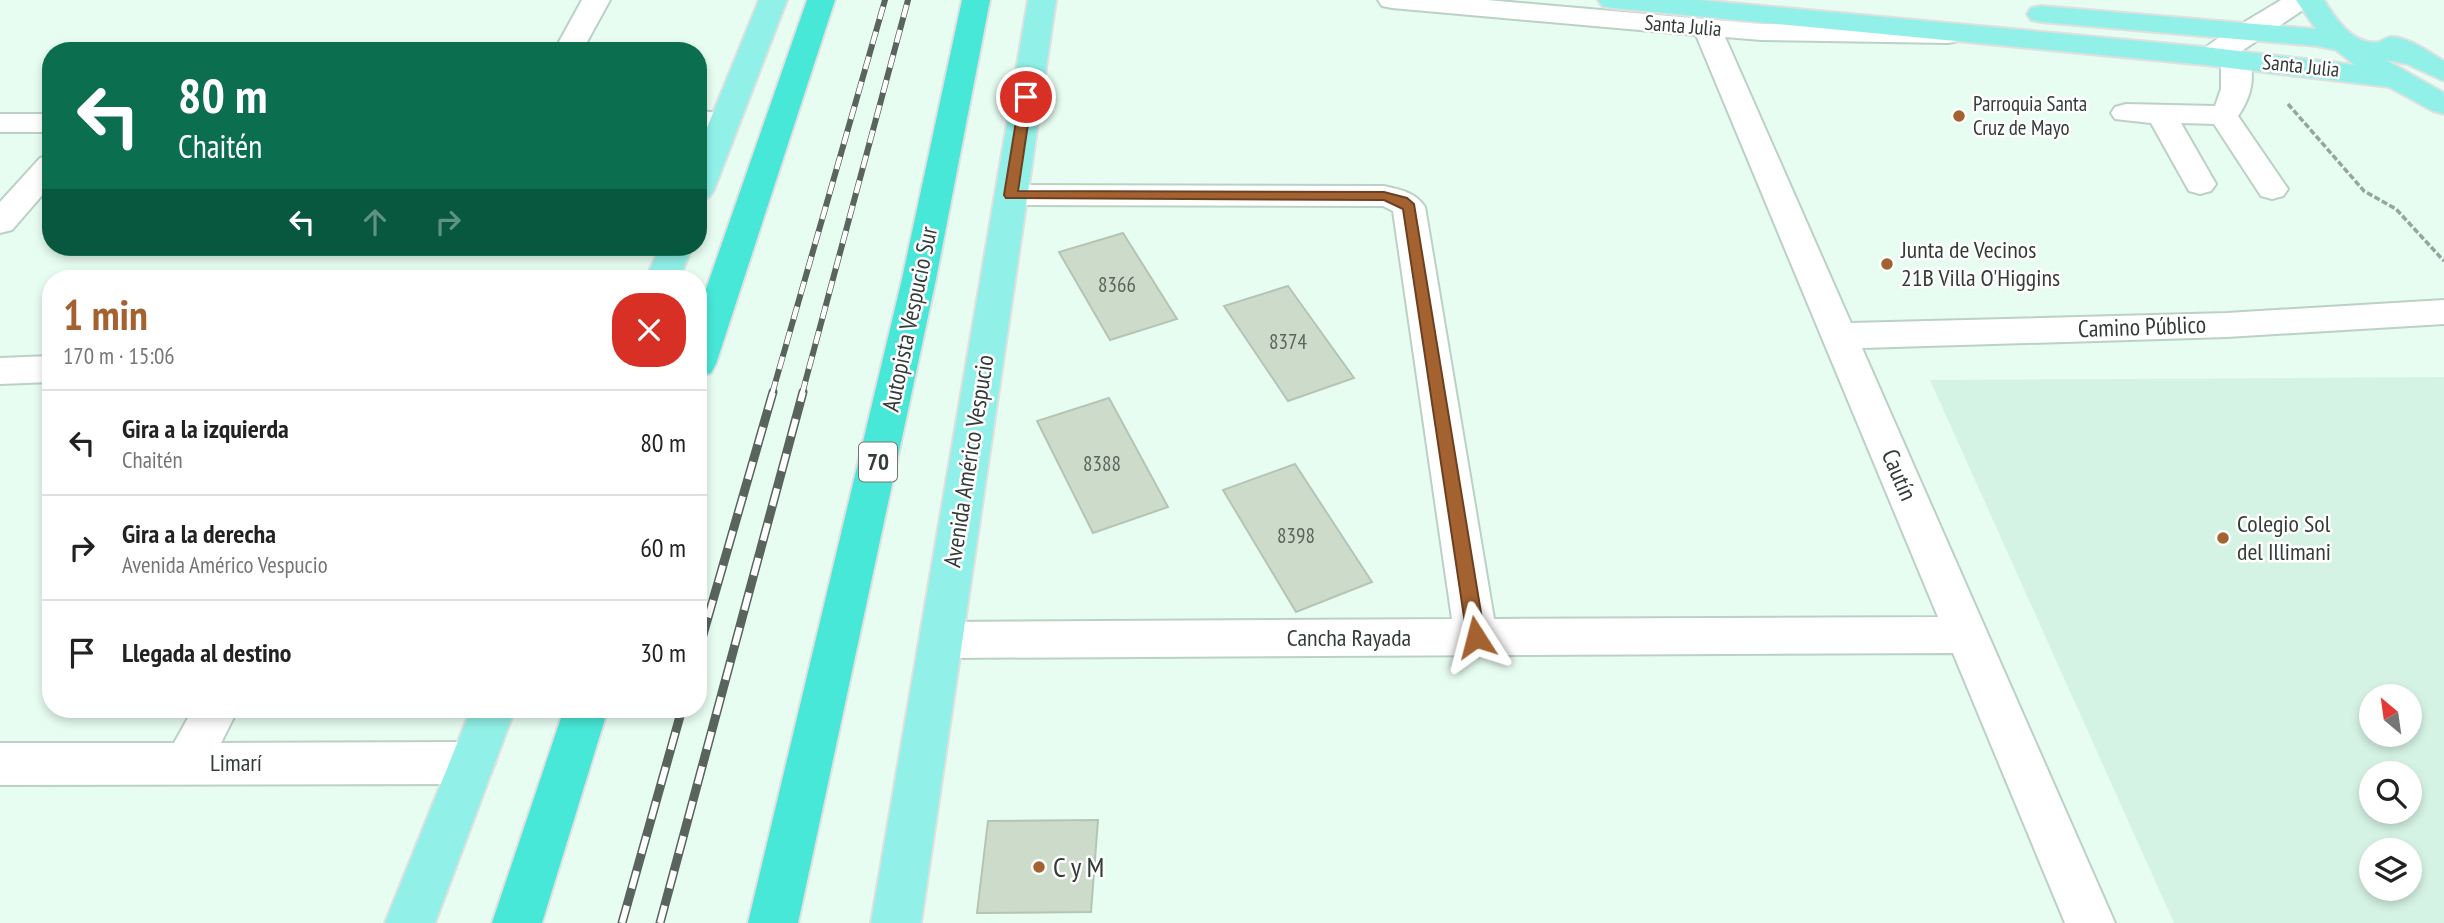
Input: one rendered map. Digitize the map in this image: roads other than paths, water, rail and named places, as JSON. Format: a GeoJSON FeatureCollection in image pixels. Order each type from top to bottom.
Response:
{"type":"FeatureCollection","features":[{"type":"Feature","properties":{"kind":"highway"},"geometry":{"type":"LineString","coordinates":[[707,337],[821,0]]}},
{"type":"Feature","properties":{"kind":"highway","name":"Autopista Vespucio Sur"},"geometry":{"type":"LineString","coordinates":[[773,923],[919,279],[976,0]]}},
{"type":"Feature","properties":{"kind":"highway"},"geometry":{"type":"LineString","coordinates":[[517,923],[583,718]]}},
{"type":"Feature","properties":{"kind":"main road"},"geometry":{"type":"LineString","coordinates":[[707,145],[712,120],[773,0]]}},
{"type":"Feature","properties":{"kind":"main road","name":"Avenida Américo Vespucio"},"geometry":{"type":"LineString","coordinates":[[896,923],[1042,0]]}},
{"type":"Feature","properties":{"kind":"main road","name":"Santa Julia"},"geometry":{"type":"LineString","coordinates":[[1612,0],[2205,56],[2241,46],[2344,42]]}},
{"type":"Feature","properties":{"kind":"main road"},"geometry":{"type":"LineString","coordinates":[[1886,0],[1928,4]]}},
{"type":"Feature","properties":{"kind":"main road"},"geometry":{"type":"LineString","coordinates":[[2315,0],[2406,68],[2444,104]]}},
{"type":"Feature","properties":{"kind":"main road"},"geometry":{"type":"LineString","coordinates":[[2289,2],[2328,26],[2344,42],[2406,68],[2444,72]]}},
{"type":"Feature","properties":{"kind":"main road","name":"Santa Julia"},"geometry":{"type":"LineString","coordinates":[[2010,11],[2406,68]]}},
{"type":"Feature","properties":{"kind":"main road"},"geometry":{"type":"LineString","coordinates":[[410,923],[490,718]]}},
{"type":"Feature","properties":{"kind":"street"},"geometry":{"type":"LineString","coordinates":[[573,42],[596,0]]}},
{"type":"Feature","properties":{"kind":"street","name":"Santa Julia"},"geometry":{"type":"LineString","coordinates":[[1392,0],[1707,28],[1815,34],[1975,35]]}},
{"type":"Feature","properties":{"kind":"street","name":"Santa Julia"},"geometry":{"type":"LineString","coordinates":[[2241,46],[2289,2]]}},
{"type":"Feature","properties":{"kind":"street","name":"Cautín"},"geometry":{"type":"LineString","coordinates":[[1707,28],[2090,923]]}},
{"type":"Feature","properties":{"kind":"street"},"geometry":{"type":"LineString","coordinates":[[2126,113],[2223,115],[2234,104],[2241,46]]}},
{"type":"Feature","properties":{"kind":"street"},"geometry":{"type":"LineString","coordinates":[[2161,114],[2200,184]]}},
{"type":"Feature","properties":{"kind":"street"},"geometry":{"type":"LineString","coordinates":[[2223,115],[2272,189]]}},
{"type":"Feature","properties":{"kind":"street"},"geometry":{"type":"LineString","coordinates":[[0,123],[42,123]]}},
{"type":"Feature","properties":{"kind":"street"},"geometry":{"type":"LineString","coordinates":[[0,222],[42,175]]}},
{"type":"Feature","properties":{"kind":"street"},"geometry":{"type":"LineString","coordinates":[[1011,195],[1384,196],[1402,201],[1409,207],[1476,637]]}},
{"type":"Feature","properties":{"kind":"street","name":"Camino Público"},"geometry":{"type":"LineString","coordinates":[[1839,335],[2227,325],[2444,312]]}},
{"type":"Feature","properties":{"kind":"street"},"geometry":{"type":"LineString","coordinates":[[0,371],[42,369]]}},
{"type":"Feature","properties":{"kind":"street","name":"Cancha Rayada"},"geometry":{"type":"LineString","coordinates":[[941,640],[1967,635]]}},
{"type":"Feature","properties":{"kind":"street"},"geometry":{"type":"LineString","coordinates":[[187,763],[211,718]]}},
{"type":"Feature","properties":{"kind":"street","name":"Limarí"},"geometry":{"type":"LineString","coordinates":[[0,764],[472,763]]}},
{"type":"Feature","properties":{"kind":"railway"},"geometry":{"type":"LineString","coordinates":[[772,394],[885,0]]}},
{"type":"Feature","properties":{"kind":"railway"},"geometry":{"type":"LineString","coordinates":[[802,394],[908,0]]}},
{"type":"Feature","properties":{"kind":"railway"},"geometry":{"type":"LineString","coordinates":[[707,621],[773,392]]}},
{"type":"Feature","properties":{"kind":"railway"},"geometry":{"type":"LineString","coordinates":[[660,923],[803,392]]}},
{"type":"Feature","properties":{"kind":"railway"},"geometry":{"type":"LineString","coordinates":[[622,923],[679,718]]}},
{"type":"Feature","properties":{"kind":"place","name":"Parroquia Santa Cruz de Mayo"},"geometry":{"type":"Point","coordinates":[1959,116]}},
{"type":"Feature","properties":{"kind":"place","name":"Junta de Vecinos 21B Villa O'Higgins"},"geometry":{"type":"Point","coordinates":[1887,264]}},
{"type":"Feature","properties":{"kind":"place","name":"Colegio Sol del Illimani"},"geometry":{"type":"Point","coordinates":[2223,538]}},
{"type":"Feature","properties":{"kind":"place","name":"C y M"},"geometry":{"type":"Point","coordinates":[1039,867]}}]}
